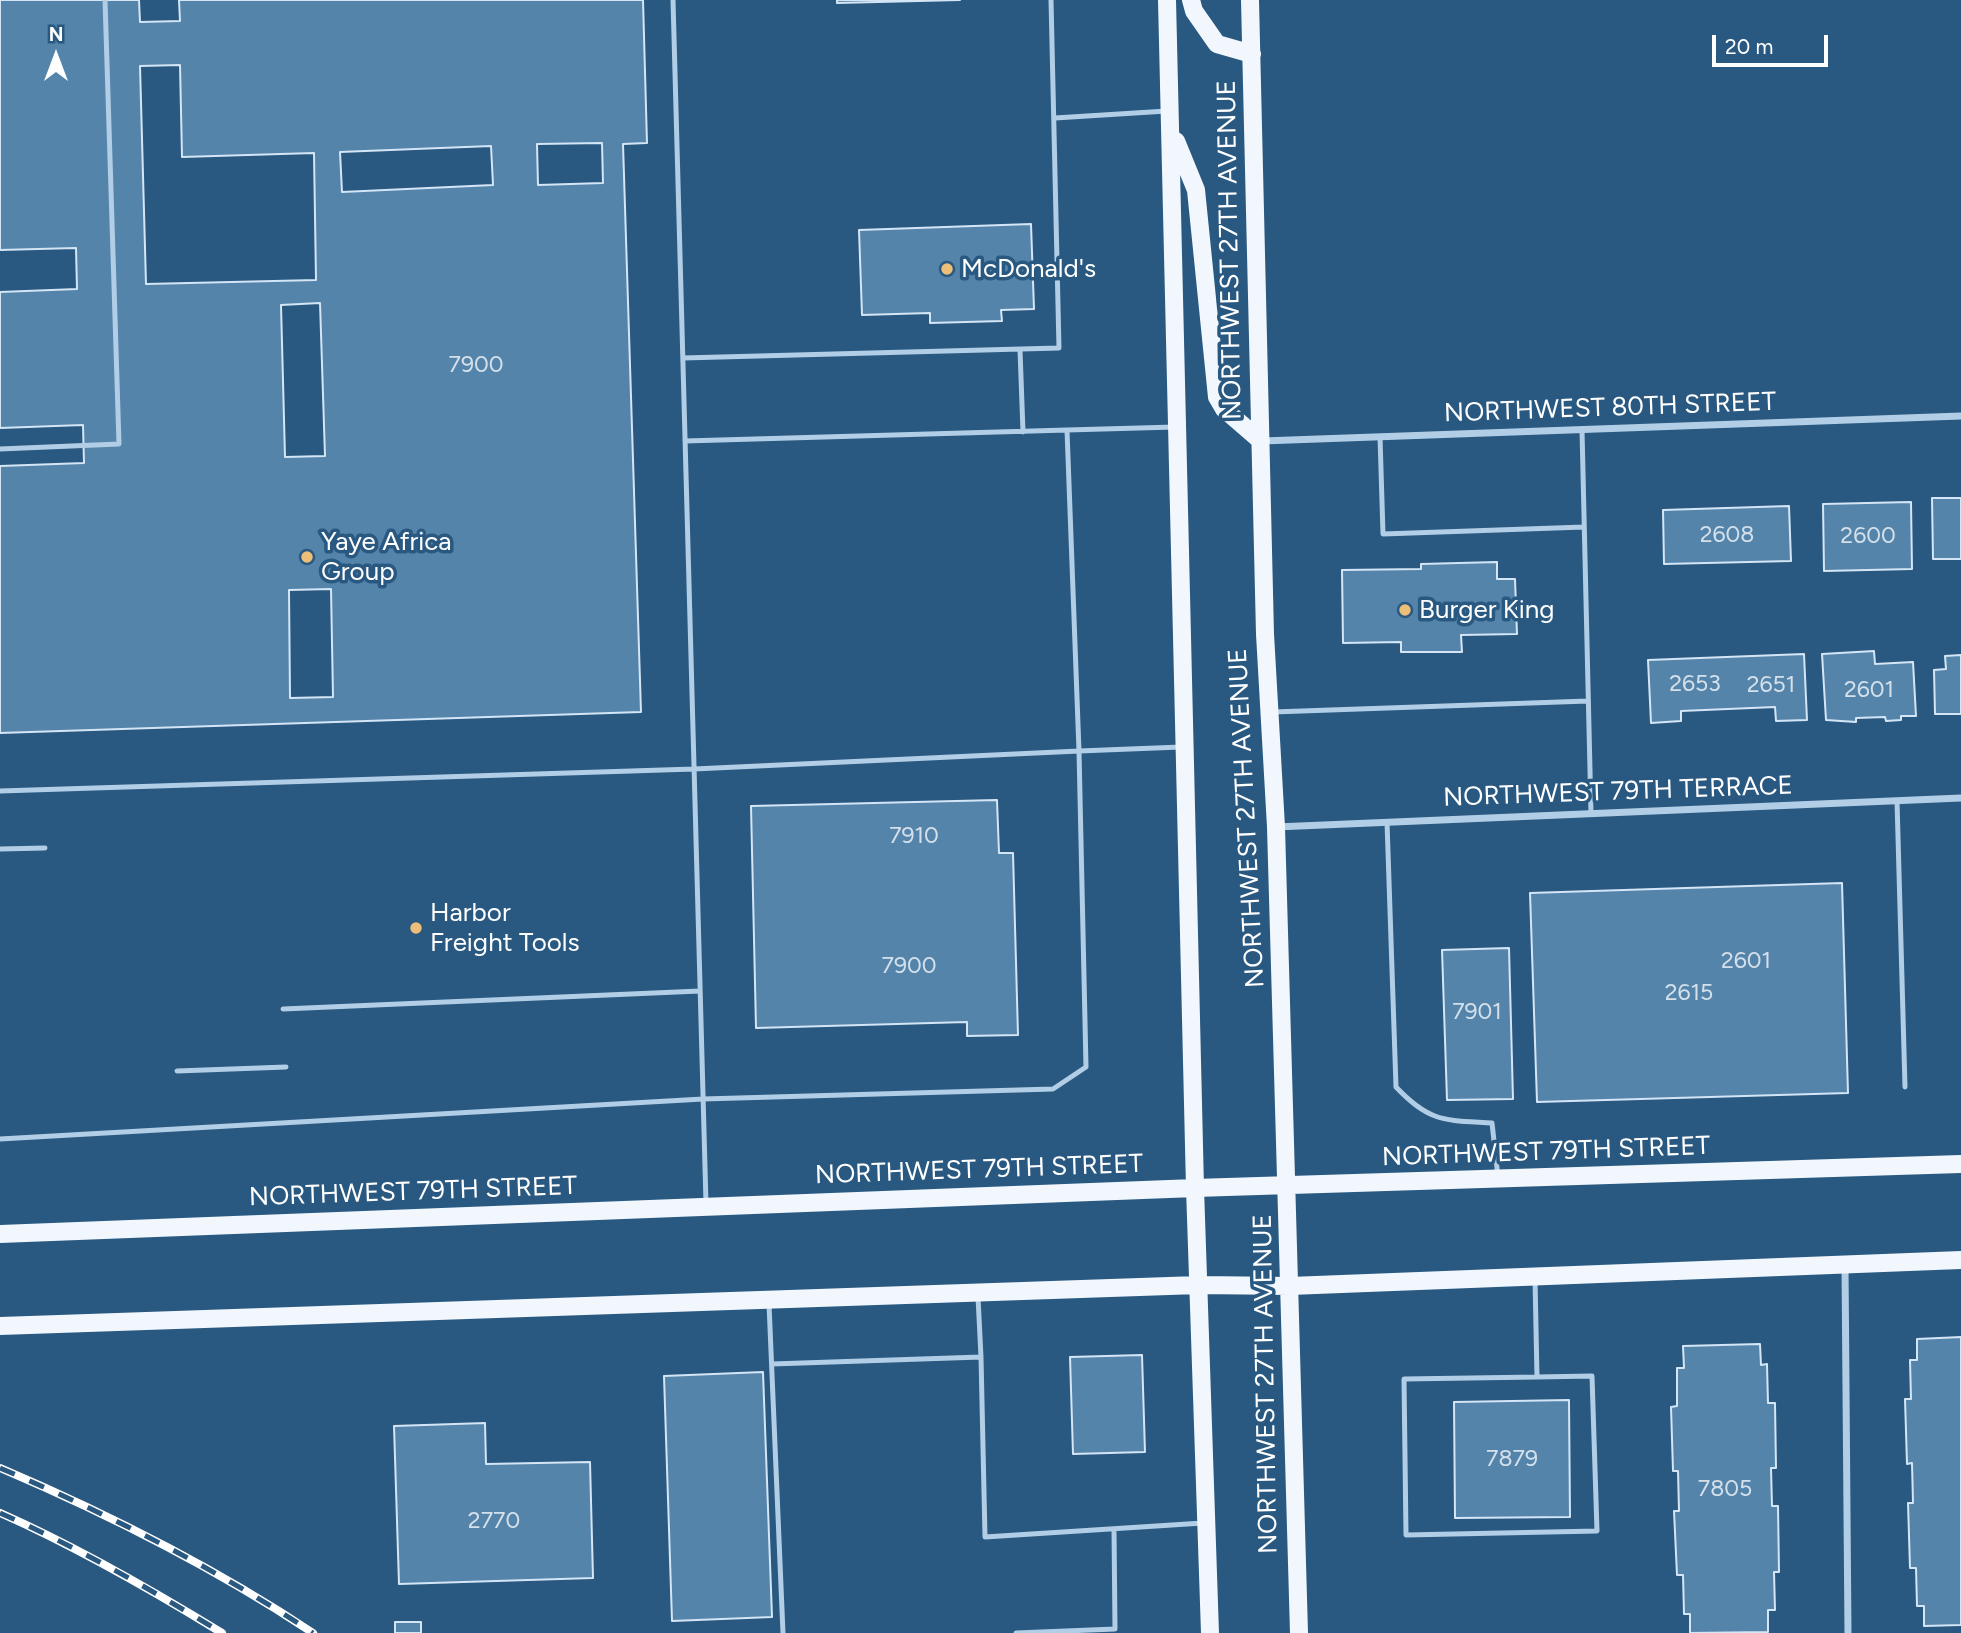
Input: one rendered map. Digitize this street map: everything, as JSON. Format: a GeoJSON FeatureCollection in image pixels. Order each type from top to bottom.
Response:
{"type":"FeatureCollection","features":[{"type":"Feature","properties":{"kind":"main road"},"geometry":{"type":"LineString","coordinates":[[1167,0],[1195,1188],[1210,1633]]}},
{"type":"Feature","properties":{"kind":"main road"},"geometry":{"type":"LineString","coordinates":[[1191,0],[1217,44],[1251,54]]}},
{"type":"Feature","properties":{"kind":"main road","name":"NORTHWEST 27TH AVENUE"},"geometry":{"type":"LineString","coordinates":[[1250,0],[1261,441],[1288,1187],[1299,1633]]}},
{"type":"Feature","properties":{"kind":"main road"},"geometry":{"type":"LineString","coordinates":[[1171,131],[1196,190],[1217,397],[1224,409],[1261,441]]}},
{"type":"Feature","properties":{"kind":"main road","name":"NORTHWEST 79TH STREET"},"geometry":{"type":"LineString","coordinates":[[0,1234],[1195,1188],[1961,1164]]}},
{"type":"Feature","properties":{"kind":"main road"},"geometry":{"type":"LineString","coordinates":[[0,1326],[1198,1285],[1290,1286],[1961,1260]]}},
{"type":"Feature","properties":{"kind":"street","name":"NORTHWEST 80TH STREET"},"geometry":{"type":"LineString","coordinates":[[1261,441],[1961,416]]}},
{"type":"Feature","properties":{"kind":"street","name":"NORTHWEST 79TH TERRACE"},"geometry":{"type":"LineString","coordinates":[[1276,827],[1961,799]]}},
{"type":"Feature","properties":{"kind":"street"},"geometry":{"type":"LineString","coordinates":[[1845,1264],[1848,1633]]}},
{"type":"Feature","properties":{"kind":"lane"},"geometry":{"type":"LineString","coordinates":[[0,449],[120,444],[105,0]]}},
{"type":"Feature","properties":{"kind":"lane"},"geometry":{"type":"LineString","coordinates":[[673,0],[706,1206]]}},
{"type":"Feature","properties":{"kind":"lane"},"geometry":{"type":"LineString","coordinates":[[683,358],[1059,348],[1051,0]]}},
{"type":"Feature","properties":{"kind":"lane"},"geometry":{"type":"LineString","coordinates":[[1055,118],[1171,111]]}},
{"type":"Feature","properties":{"kind":"lane"},"geometry":{"type":"LineString","coordinates":[[1020,350],[1023,432]]}},
{"type":"Feature","properties":{"kind":"lane"},"geometry":{"type":"LineString","coordinates":[[685,440],[1177,426]]}},
{"type":"Feature","properties":{"kind":"lane"},"geometry":{"type":"LineString","coordinates":[[0,1139],[703,1099],[1053,1089],[1086,1067],[1079,751],[1067,430]]}},
{"type":"Feature","properties":{"kind":"lane"},"geometry":{"type":"LineString","coordinates":[[1582,430],[1591,813]]}},
{"type":"Feature","properties":{"kind":"lane"},"geometry":{"type":"LineString","coordinates":[[1380,437],[1383,534],[1584,527]]}},
{"type":"Feature","properties":{"kind":"lane"},"geometry":{"type":"LineString","coordinates":[[1270,712],[1588,701]]}},
{"type":"Feature","properties":{"kind":"lane"},"geometry":{"type":"LineString","coordinates":[[0,791],[694,769],[1185,747]]}},
{"type":"Feature","properties":{"kind":"lane"},"geometry":{"type":"LineString","coordinates":[[1897,801],[1905,1087]]}},
{"type":"Feature","properties":{"kind":"lane"},"geometry":{"type":"LineString","coordinates":[[1387,822],[1396,1087],[1417,1110],[1443,1120],[1492,1123],[1498,1180]]}},
{"type":"Feature","properties":{"kind":"lane"},"geometry":{"type":"LineString","coordinates":[[0,849],[45,848]]}},
{"type":"Feature","properties":{"kind":"lane"},"geometry":{"type":"LineString","coordinates":[[283,1009],[700,991]]}},
{"type":"Feature","properties":{"kind":"lane"},"geometry":{"type":"LineString","coordinates":[[177,1071],[286,1067]]}},
{"type":"Feature","properties":{"kind":"lane"},"geometry":{"type":"LineString","coordinates":[[1535,1276],[1537,1377]]}},
{"type":"Feature","properties":{"kind":"lane"},"geometry":{"type":"LineString","coordinates":[[978,1293],[985,1537],[1206,1523]]}},
{"type":"Feature","properties":{"kind":"lane"},"geometry":{"type":"LineString","coordinates":[[769,1300],[783,1633]]}},
{"type":"Feature","properties":{"kind":"lane"},"geometry":{"type":"LineString","coordinates":[[772,1364],[981,1357]]}},
{"type":"Feature","properties":{"kind":"lane"},"geometry":{"type":"LineString","coordinates":[[1592,1376],[1597,1531],[1406,1535],[1404,1379],[1537,1377],[1592,1376]]}},
{"type":"Feature","properties":{"kind":"lane"},"geometry":{"type":"LineString","coordinates":[[1016,1633],[1115,1629],[1114,1529]]}},
{"type":"Feature","properties":{"kind":"building"},"geometry":{"type":"Polygon","coordinates":[[[0,0],[139,0],[140,22],[180,21],[179,0],[643,0],[647,143],[623,144],[641,712],[0,733],[0,466],[84,463],[83,425],[0,428],[0,292],[77,289],[76,248],[0,250],[0,0]],[[180,65],[140,66],[146,284],[316,280],[314,153],[182,157],[180,65]],[[602,143],[537,144],[538,185],[603,183],[602,143]],[[491,146],[340,152],[342,192],[493,185],[491,146]],[[320,303],[281,305],[285,457],[325,456],[320,303]],[[331,589],[289,590],[290,698],[333,697],[331,589]]]}},
{"type":"Feature","properties":{"kind":"building"},"geometry":{"type":"Polygon","coordinates":[[[837,0],[960,0],[837,3],[837,0]]]}},
{"type":"Feature","properties":{"kind":"building","name":"McDonald's"},"geometry":{"type":"Polygon","coordinates":[[[1031,224],[1034,309],[1001,310],[1002,321],[930,323],[930,313],[862,315],[859,230],[1031,224]]]}},
{"type":"Feature","properties":{"kind":"building"},"geometry":{"type":"Polygon","coordinates":[[[1932,498],[1961,498],[1961,559],[1933,559],[1932,498]]]}},
{"type":"Feature","properties":{"kind":"building"},"geometry":{"type":"Polygon","coordinates":[[[1911,502],[1912,569],[1824,571],[1823,504],[1911,502]]]}},
{"type":"Feature","properties":{"kind":"building"},"geometry":{"type":"Polygon","coordinates":[[[1789,506],[1791,561],[1664,564],[1663,510],[1789,506]]]}},
{"type":"Feature","properties":{"kind":"building"},"geometry":{"type":"Polygon","coordinates":[[[1497,562],[1497,579],[1515,579],[1517,634],[1461,635],[1462,652],[1401,652],[1401,642],[1343,643],[1342,570],[1421,569],[1421,564],[1497,562]]]}},
{"type":"Feature","properties":{"kind":"building"},"geometry":{"type":"Polygon","coordinates":[[[1874,651],[1875,664],[1913,662],[1916,716],[1901,716],[1901,720],[1886,721],[1885,717],[1856,718],[1856,722],[1826,720],[1822,654],[1874,651]]]}},
{"type":"Feature","properties":{"kind":"building"},"geometry":{"type":"Polygon","coordinates":[[[1804,654],[1807,720],[1776,721],[1775,707],[1681,711],[1681,721],[1651,723],[1648,660],[1804,654]]]}},
{"type":"Feature","properties":{"kind":"building"},"geometry":{"type":"Polygon","coordinates":[[[1961,655],[1961,714],[1935,714],[1934,670],[1946,669],[1945,656],[1961,655]]]}},
{"type":"Feature","properties":{"kind":"building"},"geometry":{"type":"Polygon","coordinates":[[[997,800],[999,853],[1013,853],[1018,1035],[967,1036],[967,1022],[756,1028],[751,806],[997,800]]]}},
{"type":"Feature","properties":{"kind":"building"},"geometry":{"type":"Polygon","coordinates":[[[1842,883],[1848,1093],[1537,1102],[1530,893],[1842,883]]]}},
{"type":"Feature","properties":{"kind":"building"},"geometry":{"type":"Polygon","coordinates":[[[1509,948],[1513,1099],[1447,1100],[1442,950],[1509,948]]]}},
{"type":"Feature","properties":{"kind":"building"},"geometry":{"type":"Polygon","coordinates":[[[1961,1337],[1961,1625],[1924,1626],[1924,1606],[1917,1606],[1916,1568],[1910,1568],[1908,1503],[1913,1503],[1912,1463],[1907,1464],[1905,1399],[1911,1399],[1910,1360],[1917,1360],[1917,1339],[1961,1337]]]}},
{"type":"Feature","properties":{"kind":"building"},"geometry":{"type":"Polygon","coordinates":[[[1760,1344],[1761,1365],[1767,1364],[1768,1403],[1775,1403],[1776,1468],[1771,1468],[1772,1506],[1778,1506],[1779,1572],[1774,1572],[1775,1610],[1768,1610],[1768,1632],[1690,1633],[1690,1614],[1684,1614],[1683,1575],[1677,1575],[1674,1511],[1679,1511],[1678,1471],[1673,1471],[1671,1407],[1677,1406],[1677,1368],[1684,1368],[1683,1346],[1760,1344]]]}},
{"type":"Feature","properties":{"kind":"building"},"geometry":{"type":"Polygon","coordinates":[[[1142,1355],[1145,1452],[1073,1454],[1070,1357],[1142,1355]]]}},
{"type":"Feature","properties":{"kind":"building"},"geometry":{"type":"Polygon","coordinates":[[[763,1372],[772,1617],[672,1621],[664,1376],[763,1372]]]}},
{"type":"Feature","properties":{"kind":"building"},"geometry":{"type":"Polygon","coordinates":[[[1569,1400],[1570,1517],[1455,1518],[1454,1402],[1569,1400]]]}},
{"type":"Feature","properties":{"kind":"building"},"geometry":{"type":"Polygon","coordinates":[[[485,1423],[486,1464],[590,1462],[593,1578],[399,1584],[394,1426],[485,1423]]]}},
{"type":"Feature","properties":{"kind":"building"},"geometry":{"type":"Polygon","coordinates":[[[395,1622],[421,1622],[421,1633],[395,1633],[395,1622]]]}},
{"type":"Feature","properties":{"kind":"railway"},"geometry":{"type":"LineString","coordinates":[[0,1468],[160,1543],[238,1586],[313,1633]]}},
{"type":"Feature","properties":{"kind":"railway"},"geometry":{"type":"LineString","coordinates":[[0,1513],[113,1569],[222,1633]]}},
{"type":"Feature","properties":{"kind":"place","name":"McDonald's"},"geometry":{"type":"Point","coordinates":[947,269]}},
{"type":"Feature","properties":{"kind":"place","name":"Yaye Africa Group"},"geometry":{"type":"Point","coordinates":[307,557]}},
{"type":"Feature","properties":{"kind":"place","name":"Burger King"},"geometry":{"type":"Point","coordinates":[1405,610]}},
{"type":"Feature","properties":{"kind":"place","name":"Harbor Freight Tools"},"geometry":{"type":"Point","coordinates":[416,928]}}]}
